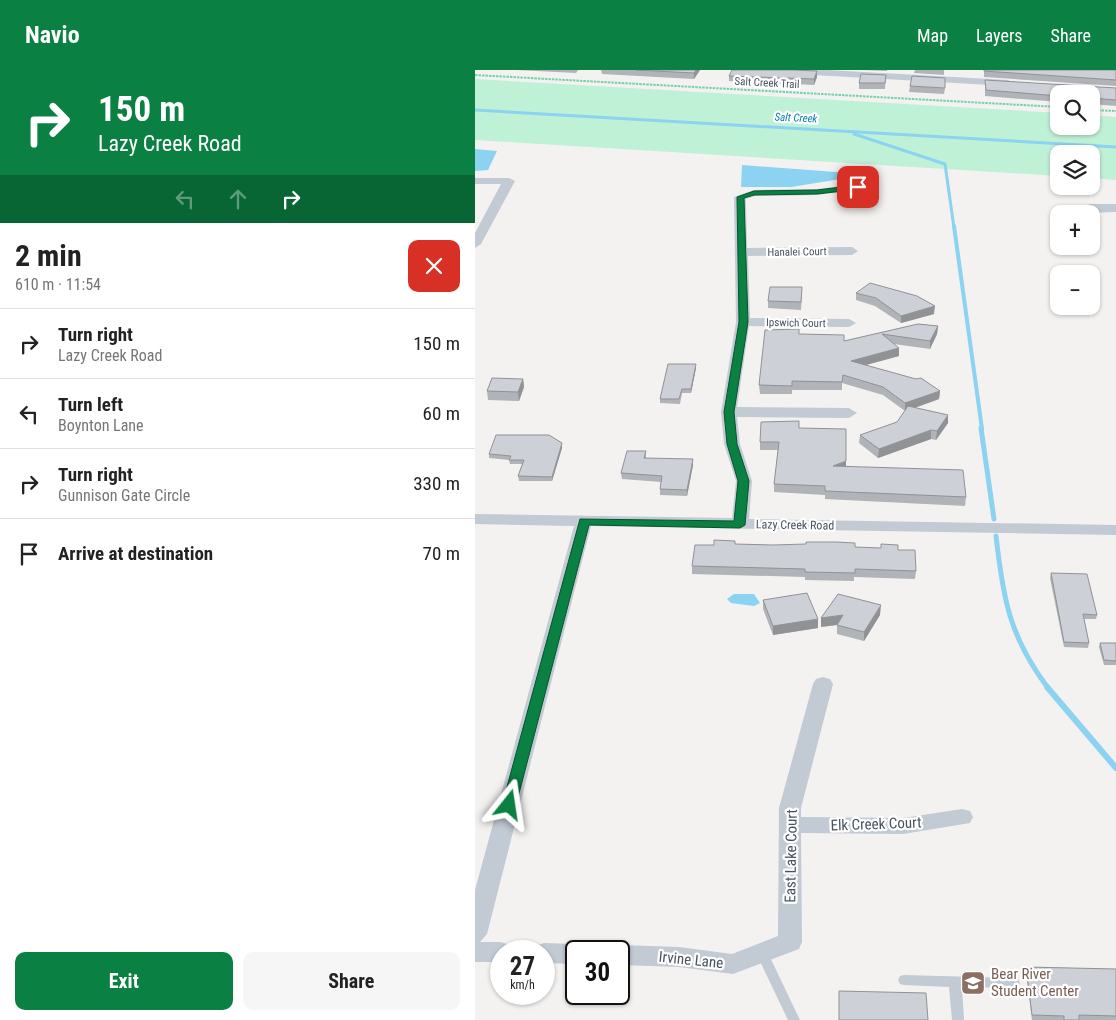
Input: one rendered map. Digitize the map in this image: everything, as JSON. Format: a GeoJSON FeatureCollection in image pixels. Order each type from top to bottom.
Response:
{"type":"FeatureCollection","features":[{"type":"Feature","properties":{"kind":"street"},"geometry":{"type":"LineString","coordinates":[[779,70],[959,75],[1017,83]]}},
{"type":"Feature","properties":{"kind":"street"},"geometry":{"type":"LineString","coordinates":[[475,181],[509,181],[476,240]]}},
{"type":"Feature","properties":{"kind":"street"},"geometry":{"type":"LineString","coordinates":[[740,525],[743,481],[732,444],[729,412],[743,322],[741,197],[754,193],[817,192],[858,187]]}},
{"type":"Feature","properties":{"kind":"street"},"geometry":{"type":"LineString","coordinates":[[1100,207],[1116,208]]}},
{"type":"Feature","properties":{"kind":"street","name":"Hanalei Court"},"geometry":{"type":"LineString","coordinates":[[743,252],[852,251]]}},
{"type":"Feature","properties":{"kind":"street","name":"Ipswich Court"},"geometry":{"type":"LineString","coordinates":[[743,322],[849,323]]}},
{"type":"Feature","properties":{"kind":"street"},"geometry":{"type":"LineString","coordinates":[[729,412],[849,413]]}},
{"type":"Feature","properties":{"kind":"street","name":"Lazy Creek Road"},"geometry":{"type":"LineString","coordinates":[[475,519],[1116,530]]}},
{"type":"Feature","properties":{"kind":"street"},"geometry":{"type":"LineString","coordinates":[[475,934],[584,521]]}},
{"type":"Feature","properties":{"kind":"street","name":"East Lake Court"},"geometry":{"type":"LineString","coordinates":[[762,953],[790,942],[790,808],[823,684]]}},
{"type":"Feature","properties":{"kind":"street","name":"Elk Creek Court"},"geometry":{"type":"LineString","coordinates":[[790,825],[903,826],[962,817]]}},
{"type":"Feature","properties":{"kind":"street"},"geometry":{"type":"LineString","coordinates":[[475,952],[490,952]]}},
{"type":"Feature","properties":{"kind":"street","name":"Irvine Lane"},"geometry":{"type":"LineString","coordinates":[[630,955],[679,957],[733,964],[762,953]]}},
{"type":"Feature","properties":{"kind":"lane"},"geometry":{"type":"LineString","coordinates":[[762,953],[794,1020]]}},
{"type":"Feature","properties":{"kind":"lane"},"geometry":{"type":"LineString","coordinates":[[904,980],[1014,983]]}},
{"type":"Feature","properties":{"kind":"lane"},"geometry":{"type":"LineString","coordinates":[[955,982],[958,1020]]}},
{"type":"Feature","properties":{"kind":"path","name":"Salt Creek Trail"},"geometry":{"type":"LineString","coordinates":[[475,75],[1050,107]]}},
{"type":"Feature","properties":{"kind":"path"},"geometry":{"type":"LineString","coordinates":[[1100,110],[1116,111]]}},
{"type":"Feature","properties":{"kind":"green space"},"geometry":{"type":"Polygon","coordinates":[[[475,79],[1050,112],[1050,135],[1100,135],[1100,116],[1116,117],[1116,180],[1100,179],[1100,145],[1050,145],[1050,175],[475,140],[475,79]]]}},
{"type":"Feature","properties":{"kind":"water"},"geometry":{"type":"Polygon","coordinates":[[[475,149],[497,151],[488,170],[475,171],[475,149]]]}},
{"type":"Feature","properties":{"kind":"water"},"geometry":{"type":"Polygon","coordinates":[[[742,165],[863,174],[862,179],[847,178],[791,187],[741,187],[742,165]]]}},
{"type":"Feature","properties":{"kind":"water"},"geometry":{"type":"Polygon","coordinates":[[[734,594],[754,594],[760,603],[754,606],[731,603],[727,599],[734,594]]]}},
{"type":"Feature","properties":{"kind":"building"},"geometry":{"type":"Polygon","coordinates":[[[636,70],[696,70],[694,73],[636,70]]]}},
{"type":"Feature","properties":{"kind":"building"},"geometry":{"type":"Polygon","coordinates":[[[732,70],[817,71],[814,79],[729,76],[732,70]]]}},
{"type":"Feature","properties":{"kind":"building"},"geometry":{"type":"Polygon","coordinates":[[[1116,70],[1116,80],[984,71],[1116,70]]]}},
{"type":"Feature","properties":{"kind":"building"},"geometry":{"type":"Polygon","coordinates":[[[861,74],[886,75],[885,83],[859,83],[861,74]]]}},
{"type":"Feature","properties":{"kind":"building"},"geometry":{"type":"Polygon","coordinates":[[[912,76],[945,78],[945,88],[910,86],[912,76]]]}},
{"type":"Feature","properties":{"kind":"building"},"geometry":{"type":"Polygon","coordinates":[[[985,80],[1067,85],[1050,85],[1050,95],[986,90],[985,80]]]}},
{"type":"Feature","properties":{"kind":"building"},"geometry":{"type":"Polygon","coordinates":[[[1100,87],[1116,88],[1116,100],[1100,99],[1100,87]]]}},
{"type":"Feature","properties":{"kind":"building"},"geometry":{"type":"Polygon","coordinates":[[[870,283],[917,296],[935,306],[901,316],[876,298],[856,293],[870,283]]]}},
{"type":"Feature","properties":{"kind":"building"},"geometry":{"type":"Polygon","coordinates":[[[770,287],[802,287],[801,302],[768,301],[770,287]]]}},
{"type":"Feature","properties":{"kind":"building"},"geometry":{"type":"Polygon","coordinates":[[[918,324],[938,326],[930,341],[882,334],[899,348],[851,361],[916,379],[921,378],[940,391],[905,403],[883,387],[843,375],[842,382],[792,381],[792,386],[759,385],[765,330],[799,329],[799,334],[844,335],[844,341],[918,324]]]}},
{"type":"Feature","properties":{"kind":"building"},"geometry":{"type":"Polygon","coordinates":[[[668,364],[696,364],[691,389],[682,389],[679,399],[660,399],[668,364]]]}},
{"type":"Feature","properties":{"kind":"building"},"geometry":{"type":"Polygon","coordinates":[[[492,378],[523,379],[518,392],[487,391],[492,378]]]}},
{"type":"Feature","properties":{"kind":"building"},"geometry":{"type":"Polygon","coordinates":[[[908,406],[948,415],[937,431],[931,430],[879,449],[860,435],[897,422],[908,406]]]}},
{"type":"Feature","properties":{"kind":"building"},"geometry":{"type":"Polygon","coordinates":[[[799,421],[799,428],[846,429],[846,461],[833,466],[963,470],[966,497],[825,491],[825,486],[774,484],[779,442],[760,442],[761,422],[799,421]]]}},
{"type":"Feature","properties":{"kind":"building"},"geometry":{"type":"Polygon","coordinates":[[[496,435],[549,435],[562,443],[552,477],[518,476],[524,460],[509,460],[511,456],[489,454],[496,435]]]}},
{"type":"Feature","properties":{"kind":"building"},"geometry":{"type":"Polygon","coordinates":[[[627,451],[646,451],[644,458],[693,459],[687,490],[660,489],[662,476],[621,473],[627,451]]]}},
{"type":"Feature","properties":{"kind":"building"},"geometry":{"type":"Polygon","coordinates":[[[714,540],[735,541],[735,544],[773,545],[836,542],[855,543],[855,547],[881,548],[881,544],[898,545],[898,550],[915,550],[916,571],[855,569],[855,573],[805,572],[805,569],[692,566],[695,545],[714,545],[714,540]]]}},
{"type":"Feature","properties":{"kind":"building"},"geometry":{"type":"Polygon","coordinates":[[[1051,573],[1087,574],[1097,615],[1083,614],[1089,643],[1064,642],[1051,573]]]}},
{"type":"Feature","properties":{"kind":"building"},"geometry":{"type":"Polygon","coordinates":[[[807,593],[818,619],[773,626],[763,600],[807,593]]]}},
{"type":"Feature","properties":{"kind":"building"},"geometry":{"type":"Polygon","coordinates":[[[838,594],[881,605],[864,632],[837,625],[843,615],[821,618],[838,594]]]}},
{"type":"Feature","properties":{"kind":"building"},"geometry":{"type":"Polygon","coordinates":[[[1100,643],[1116,643],[1116,661],[1104,660],[1100,643]]]}},
{"type":"Feature","properties":{"kind":"building"},"geometry":{"type":"Polygon","coordinates":[[[1026,967],[1116,969],[1116,1016],[1079,1015],[1079,1020],[1064,1020],[1064,1016],[1032,1015],[1026,967]]]}},
{"type":"Feature","properties":{"kind":"building"},"geometry":{"type":"Polygon","coordinates":[[[839,991],[926,993],[928,1020],[839,1020],[839,991]]]}},
{"type":"Feature","properties":{"kind":"waterway","name":"Salt Creek"},"geometry":{"type":"LineString","coordinates":[[475,110],[1116,147]]}},
{"type":"Feature","properties":{"kind":"waterway"},"geometry":{"type":"LineString","coordinates":[[854,134],[945,164],[954,228]]}},
{"type":"Feature","properties":{"kind":"waterway"},"geometry":{"type":"LineString","coordinates":[[954,226],[982,429]]}},
{"type":"Feature","properties":{"kind":"waterway"},"geometry":{"type":"LineString","coordinates":[[981,428],[994,519]]}},
{"type":"Feature","properties":{"kind":"waterway"},"geometry":{"type":"LineString","coordinates":[[996,536],[1005,598],[1010,616],[1024,651],[1048,688]]}},
{"type":"Feature","properties":{"kind":"waterway"},"geometry":{"type":"LineString","coordinates":[[1047,687],[1116,768]]}},
{"type":"Feature","properties":{"kind":"place","name":"Bear River Student Center"},"geometry":{"type":"Point","coordinates":[973,983]}},
{"type":"Feature","properties":{"kind":"route"},"geometry":{"type":"LineString","coordinates":[[509,805],[584,521],[740,525],[743,481],[732,444],[729,412],[743,322],[741,197],[745,194],[754,193],[817,192],[858,187]]}}]}
